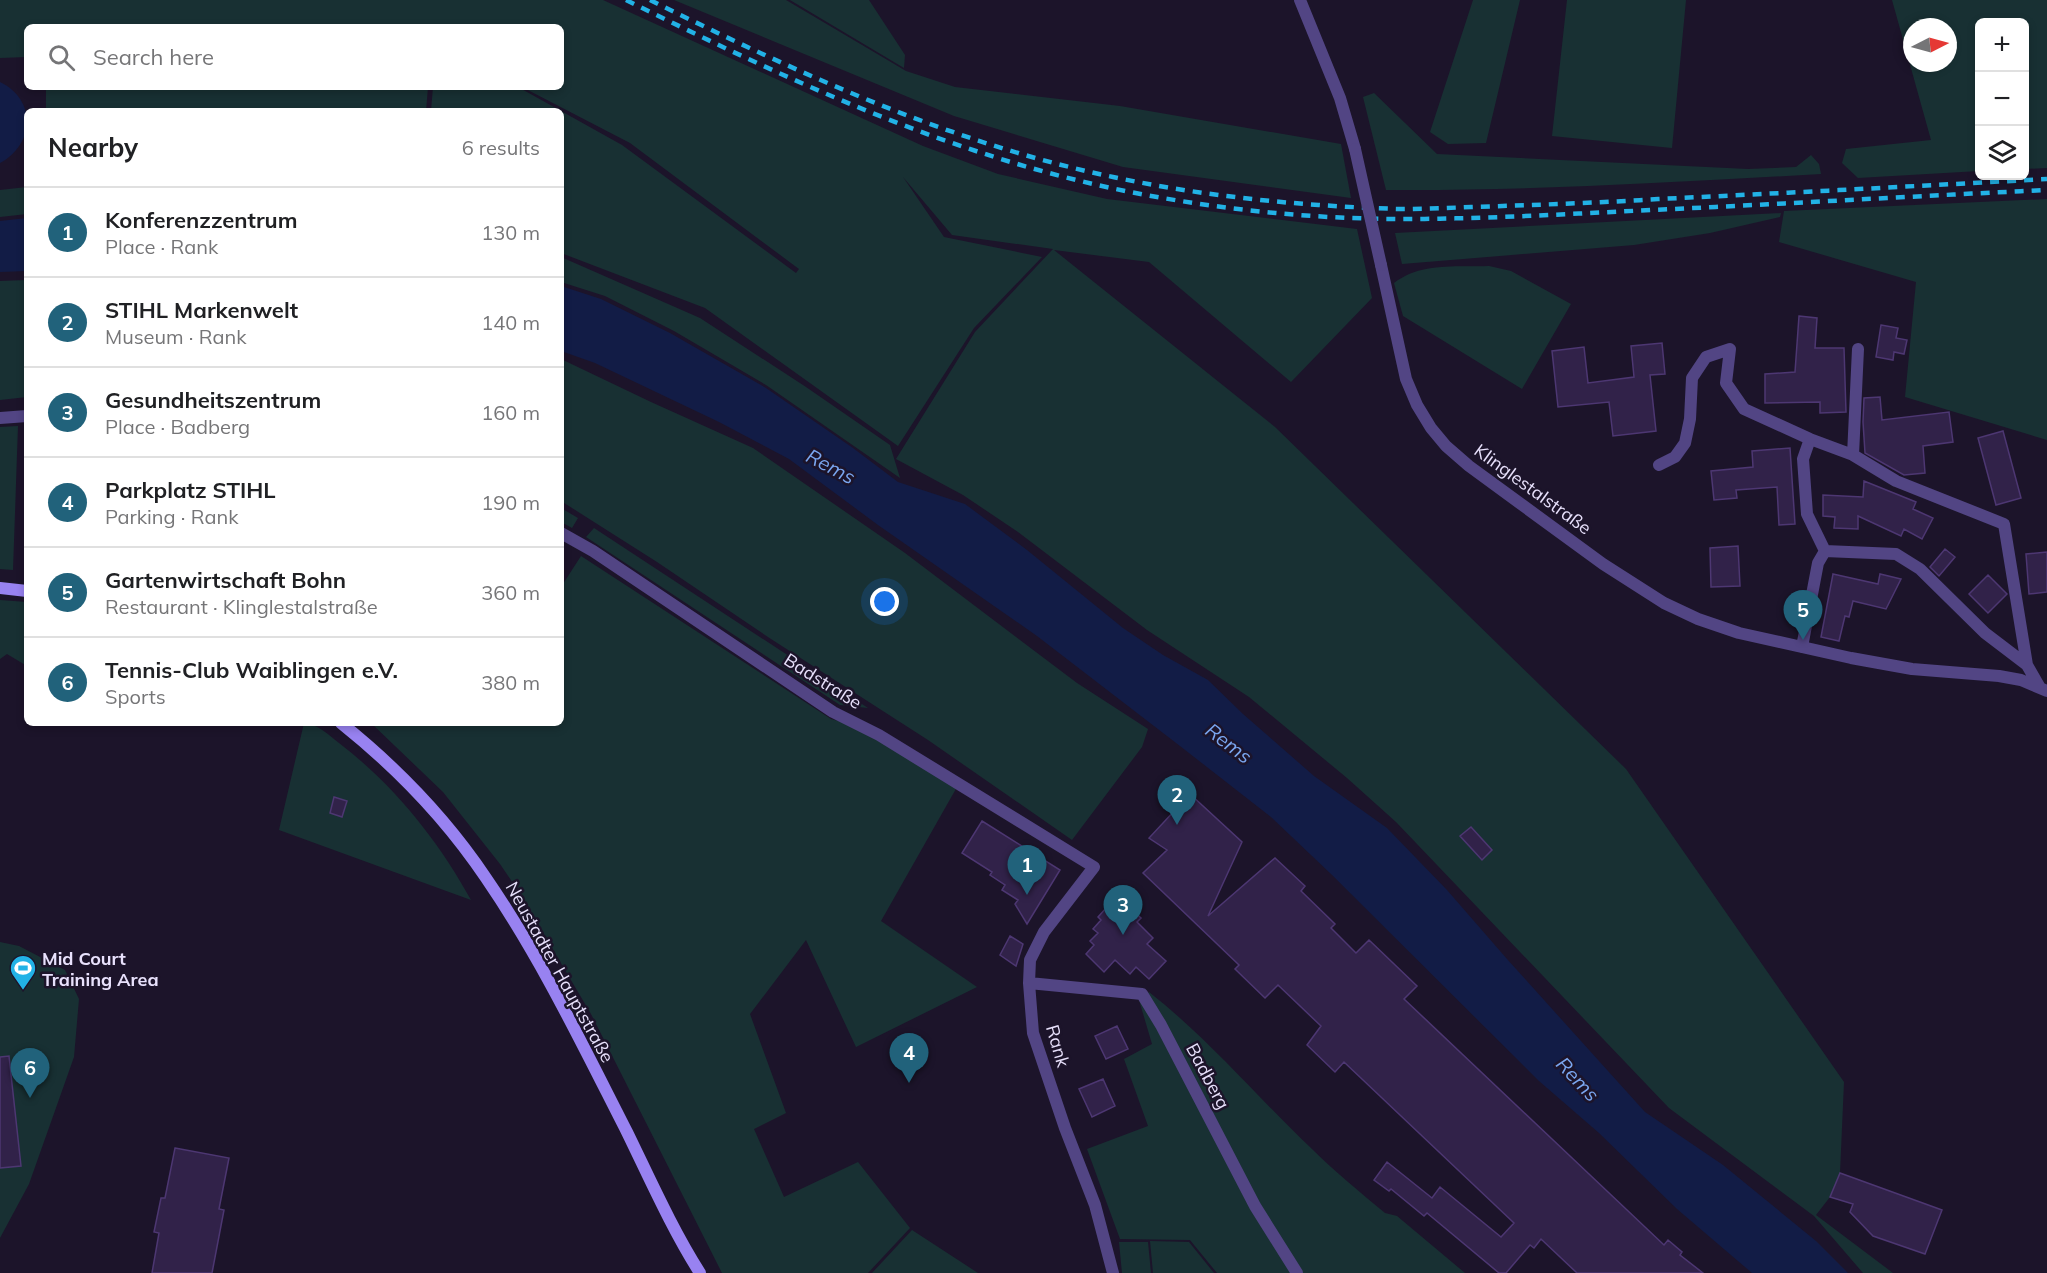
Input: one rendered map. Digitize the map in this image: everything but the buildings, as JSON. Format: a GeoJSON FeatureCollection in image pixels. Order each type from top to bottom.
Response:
{"type":"FeatureCollection","features":[{"type":"Feature","properties":{"kind":"street","name":"Klinglestalstraße"},"geometry":{"type":"LineString","coordinates":[[1300,0],[1340,98],[1355,149],[1406,379],[1417,405],[1431,428],[1446,446],[1469,466],[1594,557],[1664,603],[1698,620],[1739,633],[1851,658],[1912,669],[1999,676],[2021,680],[2043,688]]}},
{"type":"Feature","properties":{"kind":"street"},"geometry":{"type":"LineString","coordinates":[[1659,465],[1675,457],[1685,443],[1690,419],[1692,378],[1706,357],[1730,349],[1726,383],[1744,409],[1810,439],[1853,455],[1896,481],[2004,524],[2027,665]]}},
{"type":"Feature","properties":{"kind":"street"},"geometry":{"type":"LineString","coordinates":[[1853,455],[1858,349]]}},
{"type":"Feature","properties":{"kind":"street"},"geometry":{"type":"LineString","coordinates":[[0,418],[24,416]]}},
{"type":"Feature","properties":{"kind":"street"},"geometry":{"type":"LineString","coordinates":[[1810,439],[1803,459],[1807,514],[1825,551]]}},
{"type":"Feature","properties":{"kind":"street","name":"Badstraße"},"geometry":{"type":"LineString","coordinates":[[564,535],[593,551],[833,712],[879,735],[1072,852]]}},
{"type":"Feature","properties":{"kind":"street"},"geometry":{"type":"LineString","coordinates":[[1802,647],[1818,563],[1825,551]]}},
{"type":"Feature","properties":{"kind":"street"},"geometry":{"type":"LineString","coordinates":[[1825,551],[1896,554],[1920,569],[1985,633],[2027,665],[2043,688]]}},
{"type":"Feature","properties":{"kind":"street"},"geometry":{"type":"LineString","coordinates":[[0,588],[24,591]]}},
{"type":"Feature","properties":{"kind":"street","name":"Neustadter Hauptstraße"},"geometry":{"type":"LineString","coordinates":[[345,726],[401,776],[446,825],[486,877],[564,1007],[700,1273]]}},
{"type":"Feature","properties":{"kind":"street","name":"Rank"},"geometry":{"type":"LineString","coordinates":[[1072,852],[1094,867],[1044,932],[1030,960],[1029,983],[1033,1033],[1065,1128],[1095,1205],[1113,1273]]}},
{"type":"Feature","properties":{"kind":"street","name":"Badberg"},"geometry":{"type":"LineString","coordinates":[[1029,983],[1142,994],[1161,1025],[1255,1206],[1297,1273]]}},
{"type":"Feature","properties":{"kind":"green space"},"geometry":{"type":"Polygon","coordinates":[[[0,0],[603,0],[923,146],[998,174],[1107,199],[1357,229],[1372,298],[1291,382],[1149,262],[1054,250],[1275,427],[1626,769],[1844,1082],[1840,1173],[1830,1197],[1816,1215],[1893,1273],[1863,1273],[1814,1216],[1669,1108],[1396,822],[1249,697],[1147,630],[1018,532],[963,495],[896,459],[975,332],[1053,249],[952,235],[903,177],[944,237],[1042,257],[974,328],[898,446],[705,308],[564,254],[564,113],[622,145],[796,273],[799,269],[630,143],[528,90],[564,90],[564,24],[24,24],[24,57],[0,58],[0,0]]]}},
{"type":"Feature","properties":{"kind":"green space"},"geometry":{"type":"Polygon","coordinates":[[[674,0],[786,0],[906,71],[955,87],[1120,106],[1341,144],[1351,198],[1123,167],[954,116],[674,0]]]}},
{"type":"Feature","properties":{"kind":"green space"},"geometry":{"type":"Polygon","coordinates":[[[790,0],[869,0],[905,55],[904,68],[790,0]]]}},
{"type":"Feature","properties":{"kind":"green space"},"geometry":{"type":"Polygon","coordinates":[[[1473,0],[1520,0],[1486,143],[1448,144],[1430,132],[1473,0]]]}},
{"type":"Feature","properties":{"kind":"green space"},"geometry":{"type":"Polygon","coordinates":[[[1567,0],[1686,0],[1672,148],[1552,136],[1567,0]]]}},
{"type":"Feature","properties":{"kind":"green space"},"geometry":{"type":"Polygon","coordinates":[[[1892,0],[2047,0],[2047,168],[2029,169],[2029,18],[1975,18],[1975,171],[1858,178],[1842,163],[1846,149],[1931,140],[1912,72],[1957,72],[1957,18],[1903,18],[1903,39],[1892,0]]]}},
{"type":"Feature","properties":{"kind":"green space"},"geometry":{"type":"Polygon","coordinates":[[[46,90],[428,90],[426,108],[46,108],[46,90]]]}},
{"type":"Feature","properties":{"kind":"green space"},"geometry":{"type":"Polygon","coordinates":[[[433,90],[523,90],[556,108],[431,108],[433,90]]]}},
{"type":"Feature","properties":{"kind":"green space"},"geometry":{"type":"Polygon","coordinates":[[[1374,93],[1437,154],[1748,169],[1796,167],[1811,155],[1819,164],[1821,174],[1658,183],[1386,190],[1363,97],[1374,93]]]}},
{"type":"Feature","properties":{"kind":"green space"},"geometry":{"type":"Polygon","coordinates":[[[24,187],[24,214],[0,217],[0,190],[24,187]]]}},
{"type":"Feature","properties":{"kind":"green space"},"geometry":{"type":"Polygon","coordinates":[[[2047,199],[2047,440],[1905,397],[1916,282],[1779,242],[1784,211],[2047,199]]]}},
{"type":"Feature","properties":{"kind":"green space"},"geometry":{"type":"Polygon","coordinates":[[[1781,213],[1780,217],[1710,233],[1634,245],[1402,264],[1395,233],[1781,213]]]}},
{"type":"Feature","properties":{"kind":"green space"},"geometry":{"type":"Polygon","coordinates":[[[564,258],[700,318],[806,387],[890,445],[900,478],[766,385],[674,331],[605,296],[564,283],[564,258]]]}},
{"type":"Feature","properties":{"kind":"green space"},"geometry":{"type":"Polygon","coordinates":[[[1489,266],[1511,271],[1571,304],[1522,389],[1403,316],[1394,283],[1404,276],[1427,269],[1489,266]]]}},
{"type":"Feature","properties":{"kind":"green space"},"geometry":{"type":"Polygon","coordinates":[[[24,280],[24,397],[0,400],[0,281],[24,280]]]}},
{"type":"Feature","properties":{"kind":"green space"},"geometry":{"type":"Polygon","coordinates":[[[564,360],[753,448],[905,553],[1077,683],[1148,729],[1142,747],[1072,840],[928,740],[564,503],[564,360]]]}},
{"type":"Feature","properties":{"kind":"green space"},"geometry":{"type":"Polygon","coordinates":[[[18,426],[13,570],[0,569],[0,427],[18,426]]]}},
{"type":"Feature","properties":{"kind":"green space"},"geometry":{"type":"Polygon","coordinates":[[[564,510],[578,518],[572,528],[564,524],[564,510]]]}},
{"type":"Feature","properties":{"kind":"green space"},"geometry":{"type":"Polygon","coordinates":[[[594,528],[868,708],[840,705],[586,537],[594,528]]]}},
{"type":"Feature","properties":{"kind":"green space"},"geometry":{"type":"Polygon","coordinates":[[[581,556],[831,719],[879,732],[957,787],[881,921],[977,987],[856,1047],[806,940],[750,1014],[786,1113],[754,1129],[784,1197],[858,1162],[910,1228],[868,1273],[722,1273],[591,1014],[519,892],[500,864],[443,792],[374,726],[564,726],[564,582],[581,556]]]}},
{"type":"Feature","properties":{"kind":"green space"},"geometry":{"type":"Polygon","coordinates":[[[0,600],[24,602],[24,664],[7,654],[0,659],[0,600]]]}},
{"type":"Feature","properties":{"kind":"green space"},"geometry":{"type":"Polygon","coordinates":[[[303,726],[316,726],[359,759],[396,795],[444,856],[471,900],[279,830],[303,726]]]}},
{"type":"Feature","properties":{"kind":"green space"},"geometry":{"type":"Polygon","coordinates":[[[0,942],[19,946],[65,970],[79,999],[74,1057],[29,1184],[0,1238],[0,942]]]}},
{"type":"Feature","properties":{"kind":"green space"},"geometry":{"type":"Polygon","coordinates":[[[1149,992],[1192,1029],[1339,1174],[1385,1213],[1397,1216],[1465,1273],[1217,1273],[1190,1240],[1120,1239],[1087,1149],[1148,1126],[1124,1059],[1152,1044],[1139,1000],[1149,992]]]}},
{"type":"Feature","properties":{"kind":"green space"},"geometry":{"type":"Polygon","coordinates":[[[912,1230],[978,1273],[872,1273],[912,1230]]]}},
{"type":"Feature","properties":{"kind":"green space"},"geometry":{"type":"Polygon","coordinates":[[[1150,1241],[1189,1242],[1214,1273],[1153,1273],[1150,1241]]]}},
{"type":"Feature","properties":{"kind":"green space"},"geometry":{"type":"Polygon","coordinates":[[[1119,1242],[1148,1242],[1151,1273],[1122,1273],[1119,1242]]]}},
{"type":"Feature","properties":{"kind":"water"},"geometry":{"type":"Polygon","coordinates":[[[0,82],[21,100],[24,108],[24,136],[12,155],[0,163],[0,82]]]}},
{"type":"Feature","properties":{"kind":"water"},"geometry":{"type":"Polygon","coordinates":[[[24,218],[24,271],[0,272],[0,221],[24,218]]]}},
{"type":"Feature","properties":{"kind":"water","name":"Rems"},"geometry":{"type":"Polygon","coordinates":[[[564,287],[601,299],[670,333],[766,388],[898,482],[965,504],[1027,550],[1123,628],[1163,655],[1208,680],[1314,776],[1387,828],[1447,890],[1645,1112],[1723,1165],[1816,1241],[1848,1273],[1752,1273],[1677,1209],[1599,1133],[1539,1081],[1271,817],[1037,636],[878,525],[789,459],[719,422],[595,363],[564,352],[564,287]]]}},
{"type":"Feature","properties":{"kind":"railway"},"geometry":{"type":"LineString","coordinates":[[626,0],[803,84],[923,133],[1047,172],[1111,188],[1219,207],[1329,217],[1464,218],[2047,190]]}},
{"type":"Feature","properties":{"kind":"railway"},"geometry":{"type":"LineString","coordinates":[[650,0],[762,54],[934,125],[1052,163],[1148,184],[1219,195],[1327,206],[1417,209],[1588,203],[2047,179]]}},
{"type":"Feature","properties":{"kind":"place","name":"Gartenwirtschaft Bohn"},"geometry":{"type":"Point","coordinates":[1803,640]}},
{"type":"Feature","properties":{"kind":"place","name":"STIHL Markenwelt"},"geometry":{"type":"Point","coordinates":[1177,825]}},
{"type":"Feature","properties":{"kind":"place","name":"Konferenzzentrum"},"geometry":{"type":"Point","coordinates":[1027,895]}},
{"type":"Feature","properties":{"kind":"place","name":"Gesundheitszentrum"},"geometry":{"type":"Point","coordinates":[1123,935]}},
{"type":"Feature","properties":{"kind":"place","name":"Mid Court Training Area"},"geometry":{"type":"Point","coordinates":[23,991]}},
{"type":"Feature","properties":{"kind":"place","name":"Parkplatz STIHL"},"geometry":{"type":"Point","coordinates":[909,1083]}},
{"type":"Feature","properties":{"kind":"place","name":"Tennis-Club Waiblingen e.V."},"geometry":{"type":"Point","coordinates":[30,1098]}}]}
